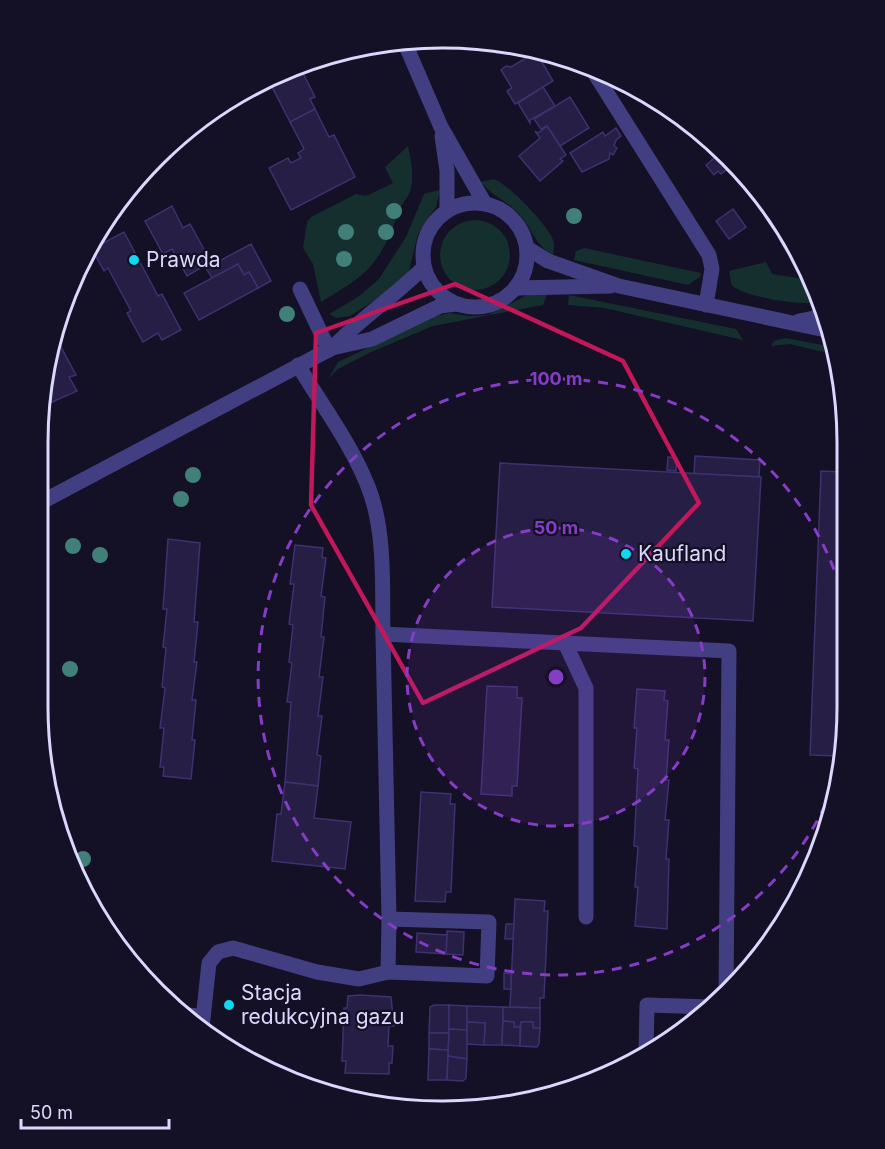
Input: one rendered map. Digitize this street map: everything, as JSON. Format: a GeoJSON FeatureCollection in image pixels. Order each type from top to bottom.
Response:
{"type":"FeatureCollection","features":[{"type":"Feature","properties":{"kind":"street"},"geometry":{"type":"LineString","coordinates":[[408,50],[441,127],[485,204]]}},
{"type":"Feature","properties":{"kind":"street"},"geometry":{"type":"LineString","coordinates":[[599,81],[709,255],[712,269],[706,305]]}},
{"type":"Feature","properties":{"kind":"street"},"geometry":{"type":"LineString","coordinates":[[441,127],[447,171],[447,211]]}},
{"type":"Feature","properties":{"kind":"street"},"geometry":{"type":"LineString","coordinates":[[48,499],[331,349],[372,339],[440,306],[456,304],[486,307],[498,302],[516,288],[524,274],[527,248],[524,236],[509,215],[485,204],[464,204],[447,211],[428,232],[424,245],[424,267],[430,282],[438,292],[456,304]]}},
{"type":"Feature","properties":{"kind":"street"},"geometry":{"type":"LineString","coordinates":[[527,248],[548,261],[619,286],[820,329]]}},
{"type":"Feature","properties":{"kind":"street"},"geometry":{"type":"LineString","coordinates":[[331,349],[358,322],[400,291],[424,267]]}},
{"type":"Feature","properties":{"kind":"street"},"geometry":{"type":"LineString","coordinates":[[516,288],[619,286]]}},
{"type":"Feature","properties":{"kind":"street"},"geometry":{"type":"LineString","coordinates":[[300,289],[331,349]]}},
{"type":"Feature","properties":{"kind":"street"},"geometry":{"type":"LineString","coordinates":[[793,323],[816,317]]}},
{"type":"Feature","properties":{"kind":"street"},"geometry":{"type":"LineString","coordinates":[[298,365],[356,461],[371,496],[378,536],[383,634],[388,972]]}},
{"type":"Feature","properties":{"kind":"street"},"geometry":{"type":"LineString","coordinates":[[383,634],[729,651],[726,980]]}},
{"type":"Feature","properties":{"kind":"street"},"geometry":{"type":"LineString","coordinates":[[565,643],[586,688],[586,917]]}},
{"type":"Feature","properties":{"kind":"street"},"geometry":{"type":"LineString","coordinates":[[203,1020],[209,963],[218,952],[233,948],[317,972],[359,979],[388,972],[487,976],[489,922],[389,919]]}},
{"type":"Feature","properties":{"kind":"street"},"geometry":{"type":"LineString","coordinates":[[646,1044],[647,1005],[698,1007]]}},
{"type":"Feature","properties":{"kind":"highlighted area"},"geometry":{"type":"Polygon","coordinates":[[[455,284],[623,361],[699,503],[581,628],[423,703],[311,505],[316,333],[455,284]]]}},
{"type":"Feature","properties":{"kind":"green space"},"geometry":{"type":"Polygon","coordinates":[[[408,146],[412,185],[385,244],[371,266],[362,275],[321,302],[313,264],[303,248],[307,222],[311,217],[356,194],[366,196],[393,183],[385,167],[408,146]]]}},
{"type":"Feature","properties":{"kind":"green space"},"geometry":{"type":"Polygon","coordinates":[[[493,179],[517,196],[544,225],[554,242],[553,255],[538,242],[515,210],[490,192],[481,182],[493,179]]]}},
{"type":"Feature","properties":{"kind":"green space"},"geometry":{"type":"Polygon","coordinates":[[[440,190],[436,207],[418,234],[409,271],[400,284],[350,316],[336,318],[329,314],[358,297],[379,279],[406,237],[424,194],[440,190]]]}},
{"type":"Feature","properties":{"kind":"green space"},"geometry":{"type":"Polygon","coordinates":[[[475,220],[488,223],[500,230],[507,242],[510,255],[507,268],[500,280],[488,287],[475,290],[462,287],[450,280],[443,268],[440,255],[443,242],[450,230],[462,223],[475,220]]]}},
{"type":"Feature","properties":{"kind":"green space"},"geometry":{"type":"Polygon","coordinates":[[[584,248],[701,273],[700,277],[688,285],[574,260],[576,251],[584,248]]]}},
{"type":"Feature","properties":{"kind":"green space"},"geometry":{"type":"Polygon","coordinates":[[[766,262],[772,274],[801,279],[811,303],[770,299],[739,290],[732,286],[729,271],[766,262]]]}},
{"type":"Feature","properties":{"kind":"green space"},"geometry":{"type":"Polygon","coordinates":[[[548,292],[543,305],[433,326],[369,353],[338,369],[328,379],[338,362],[434,316],[450,313],[469,316],[488,315],[529,294],[548,292]]]}},
{"type":"Feature","properties":{"kind":"green space"},"geometry":{"type":"Polygon","coordinates":[[[569,295],[736,329],[743,340],[604,308],[568,305],[569,295]]]}},
{"type":"Feature","properties":{"kind":"green space"},"geometry":{"type":"Polygon","coordinates":[[[785,338],[825,345],[826,353],[790,344],[771,346],[774,341],[785,338]]]}},
{"type":"Feature","properties":{"kind":"building"},"geometry":{"type":"Polygon","coordinates":[[[527,58],[541,60],[553,81],[515,104],[507,91],[512,88],[501,70],[506,66],[511,67],[527,58]]]}},
{"type":"Feature","properties":{"kind":"building"},"geometry":{"type":"Polygon","coordinates":[[[303,74],[315,97],[310,99],[315,109],[290,122],[272,87],[303,74]]]}},
{"type":"Feature","properties":{"kind":"building"},"geometry":{"type":"Polygon","coordinates":[[[543,87],[555,106],[530,120],[530,123],[518,103],[543,87]]]}},
{"type":"Feature","properties":{"kind":"building"},"geometry":{"type":"Polygon","coordinates":[[[570,97],[589,128],[560,146],[547,126],[541,129],[534,119],[570,97]]]}},
{"type":"Feature","properties":{"kind":"building"},"geometry":{"type":"Polygon","coordinates":[[[315,109],[329,137],[334,135],[355,177],[291,210],[269,168],[288,158],[291,163],[301,158],[298,153],[304,149],[290,122],[315,109]]]}},
{"type":"Feature","properties":{"kind":"building"},"geometry":{"type":"Polygon","coordinates":[[[547,126],[566,155],[560,159],[563,161],[540,181],[519,156],[540,138],[535,131],[538,133],[547,126]]]}},
{"type":"Feature","properties":{"kind":"building"},"geometry":{"type":"Polygon","coordinates":[[[616,128],[621,136],[616,140],[614,146],[617,148],[613,155],[610,153],[609,159],[582,172],[570,153],[603,132],[605,136],[616,128]]]}},
{"type":"Feature","properties":{"kind":"building"},"geometry":{"type":"Polygon","coordinates":[[[715,158],[727,170],[721,174],[718,171],[714,175],[706,165],[715,158]]]}},
{"type":"Feature","properties":{"kind":"building"},"geometry":{"type":"Polygon","coordinates":[[[172,206],[183,228],[190,224],[211,262],[187,276],[172,249],[163,254],[145,221],[172,206]]]}},
{"type":"Feature","properties":{"kind":"building"},"geometry":{"type":"Polygon","coordinates":[[[733,209],[746,227],[729,239],[716,221],[733,209]]]}},
{"type":"Feature","properties":{"kind":"building"},"geometry":{"type":"Polygon","coordinates":[[[124,232],[158,296],[162,294],[181,330],[162,340],[158,333],[143,342],[127,313],[131,311],[108,268],[104,271],[96,255],[102,244],[124,232]]]}},
{"type":"Feature","properties":{"kind":"building"},"geometry":{"type":"Polygon","coordinates":[[[251,244],[271,281],[258,288],[249,272],[244,275],[238,264],[212,278],[206,268],[251,244]]]}},
{"type":"Feature","properties":{"kind":"building"},"geometry":{"type":"Polygon","coordinates":[[[238,264],[244,275],[249,272],[258,288],[199,320],[184,293],[238,264]]]}},
{"type":"Feature","properties":{"kind":"building"},"geometry":{"type":"Polygon","coordinates":[[[60,345],[76,375],[69,377],[77,391],[50,403],[60,345]]]}},
{"type":"Feature","properties":{"kind":"building"},"geometry":{"type":"Polygon","coordinates":[[[695,456],[760,460],[759,477],[694,474],[695,456]]]}},
{"type":"Feature","properties":{"kind":"building"},"geometry":{"type":"Polygon","coordinates":[[[668,457],[677,458],[676,471],[667,470],[668,457]]]}},
{"type":"Feature","properties":{"kind":"building","name":"Kaufland"},"geometry":{"type":"Polygon","coordinates":[[[500,463],[761,477],[753,621],[492,607],[500,463]]]}},
{"type":"Feature","properties":{"kind":"building"},"geometry":{"type":"Polygon","coordinates":[[[821,471],[837,472],[837,706],[834,756],[810,755],[821,471]]]}},
{"type":"Feature","properties":{"kind":"building"},"geometry":{"type":"Polygon","coordinates":[[[168,539],[200,543],[194,622],[198,622],[194,662],[197,662],[192,700],[196,700],[191,779],[163,776],[164,767],[160,767],[164,728],[160,728],[165,688],[162,687],[166,648],[163,647],[167,609],[163,609],[168,539]]]}},
{"type":"Feature","properties":{"kind":"building"},"geometry":{"type":"Polygon","coordinates":[[[295,545],[323,548],[322,557],[326,558],[321,596],[325,597],[321,637],[324,637],[319,677],[323,677],[318,716],[322,716],[317,755],[321,756],[318,786],[285,782],[291,702],[287,702],[292,663],[289,662],[293,625],[289,624],[294,584],[290,584],[295,545]]]}},
{"type":"Feature","properties":{"kind":"building"},"geometry":{"type":"Polygon","coordinates":[[[487,686],[517,687],[517,698],[522,698],[517,786],[512,786],[512,796],[481,794],[487,686]]]}},
{"type":"Feature","properties":{"kind":"building"},"geometry":{"type":"Polygon","coordinates":[[[637,689],[665,691],[664,700],[668,701],[665,740],[669,740],[666,780],[669,780],[665,820],[669,820],[666,859],[669,859],[667,929],[635,926],[638,847],[634,846],[638,769],[634,768],[637,728],[634,728],[637,689]]]}},
{"type":"Feature","properties":{"kind":"building"},"geometry":{"type":"Polygon","coordinates":[[[285,782],[318,786],[314,818],[351,822],[345,869],[272,861],[277,814],[281,814],[285,782]]]}},
{"type":"Feature","properties":{"kind":"building"},"geometry":{"type":"Polygon","coordinates":[[[421,792],[451,794],[450,804],[455,804],[451,892],[446,892],[445,902],[415,901],[421,792]]]}},
{"type":"Feature","properties":{"kind":"building"},"geometry":{"type":"Polygon","coordinates":[[[515,899],[545,901],[544,911],[548,911],[544,998],[540,998],[540,1008],[510,1007],[515,899]]]}},
{"type":"Feature","properties":{"kind":"building"},"geometry":{"type":"Polygon","coordinates":[[[506,924],[514,924],[513,939],[505,939],[506,924]]]}},
{"type":"Feature","properties":{"kind":"building"},"geometry":{"type":"Polygon","coordinates":[[[447,931],[464,932],[463,955],[446,954],[447,931]]]}},
{"type":"Feature","properties":{"kind":"building"},"geometry":{"type":"Polygon","coordinates":[[[417,933],[447,935],[446,954],[416,952],[417,933]]]}},
{"type":"Feature","properties":{"kind":"building"},"geometry":{"type":"Polygon","coordinates":[[[504,973],[511,974],[511,989],[504,989],[504,973]]]}},
{"type":"Feature","properties":{"kind":"building"},"geometry":{"type":"Polygon","coordinates":[[[348,996],[391,997],[394,1026],[389,1026],[388,1046],[393,1046],[389,1074],[345,1073],[346,1061],[342,1061],[344,1008],[347,1008],[348,996]]]}},
{"type":"Feature","properties":{"kind":"building"},"geometry":{"type":"Polygon","coordinates":[[[449,1005],[449,1033],[429,1033],[430,1007],[449,1005]]]}},
{"type":"Feature","properties":{"kind":"building"},"geometry":{"type":"Polygon","coordinates":[[[449,1005],[467,1006],[467,1030],[449,1029],[449,1005]]]}},
{"type":"Feature","properties":{"kind":"building"},"geometry":{"type":"Polygon","coordinates":[[[467,1006],[503,1007],[502,1045],[484,1045],[485,1023],[467,1022],[467,1006]]]}},
{"type":"Feature","properties":{"kind":"building"},"geometry":{"type":"Polygon","coordinates":[[[503,1007],[540,1008],[540,1028],[533,1028],[533,1022],[521,1022],[520,1027],[514,1027],[514,1022],[503,1021],[503,1007]]]}},
{"type":"Feature","properties":{"kind":"building"},"geometry":{"type":"Polygon","coordinates":[[[503,1021],[514,1022],[514,1027],[520,1027],[520,1046],[502,1045],[503,1021]]]}},
{"type":"Feature","properties":{"kind":"building"},"geometry":{"type":"Polygon","coordinates":[[[467,1022],[485,1023],[484,1045],[467,1044],[467,1022]]]}},
{"type":"Feature","properties":{"kind":"building"},"geometry":{"type":"Polygon","coordinates":[[[521,1022],[533,1022],[533,1028],[540,1028],[537,1047],[520,1046],[521,1022]]]}},
{"type":"Feature","properties":{"kind":"building"},"geometry":{"type":"Polygon","coordinates":[[[449,1029],[467,1030],[467,1059],[448,1056],[449,1029]]]}},
{"type":"Feature","properties":{"kind":"building"},"geometry":{"type":"Polygon","coordinates":[[[429,1033],[449,1033],[448,1050],[429,1049],[429,1033]]]}},
{"type":"Feature","properties":{"kind":"building"},"geometry":{"type":"Polygon","coordinates":[[[429,1049],[448,1050],[447,1080],[428,1080],[429,1049]]]}},
{"type":"Feature","properties":{"kind":"building"},"geometry":{"type":"Polygon","coordinates":[[[448,1056],[467,1059],[466,1078],[463,1081],[447,1080],[448,1056]]]}},
{"type":"Feature","properties":{"kind":"place","name":"Prawda"},"geometry":{"type":"Point","coordinates":[134,260]}},
{"type":"Feature","properties":{"kind":"place","name":"Kaufland"},"geometry":{"type":"Point","coordinates":[626,554]}},
{"type":"Feature","properties":{"kind":"place","name":"Stacja redukcyjna gazu"},"geometry":{"type":"Point","coordinates":[229,1005]}}]}
